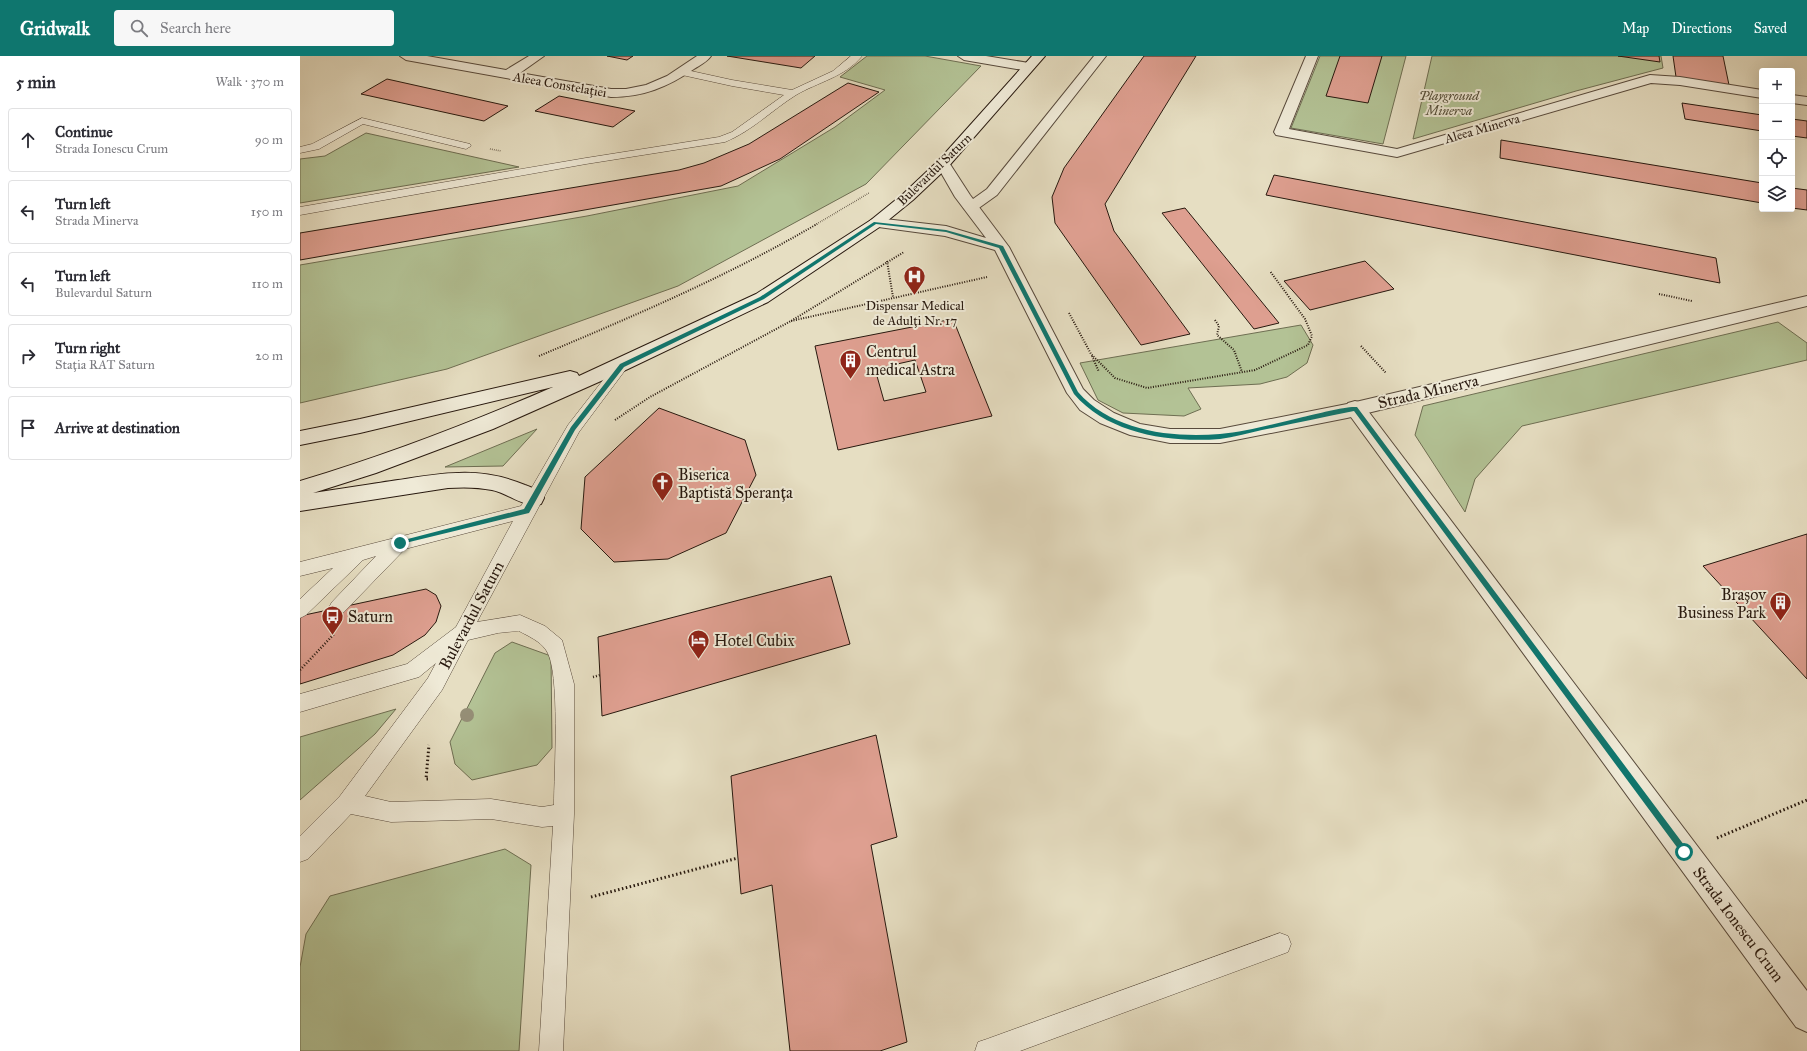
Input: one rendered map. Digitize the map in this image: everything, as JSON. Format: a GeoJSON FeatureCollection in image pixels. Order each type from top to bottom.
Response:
{"type":"FeatureCollection","features":[{"type":"Feature","properties":{"kind":"street","name":"Aleea Constelației"},"geometry":{"type":"LineString","coordinates":[[406,56],[506,75],[624,94],[640,92],[657,87],[705,56]]}},
{"type":"Feature","properties":{"kind":"street"},"geometry":{"type":"LineString","coordinates":[[506,75],[538,56]]}},
{"type":"Feature","properties":{"kind":"street"},"geometry":{"type":"LineString","coordinates":[[964,56],[1029,67]]}},
{"type":"Feature","properties":{"kind":"street","name":"Bulevardul Saturn"},"geometry":{"type":"LineString","coordinates":[[300,489],[369,468],[478,426],[622,366],[762,298],[876,223],[908,197],[943,164],[1039,56]]}},
{"type":"Feature","properties":{"kind":"street"},"geometry":{"type":"LineString","coordinates":[[971,206],[992,192],[1100,56]]}},
{"type":"Feature","properties":{"kind":"street","name":"Aleea Minerva"},"geometry":{"type":"LineString","coordinates":[[1312,56],[1281,132],[1397,153],[1650,79],[1675,81],[1759,94]]}},
{"type":"Feature","properties":{"kind":"street"},"geometry":{"type":"LineString","coordinates":[[1795,99],[1807,101]]}},
{"type":"Feature","properties":{"kind":"street","name":"Strada Minerva"},"geometry":{"type":"LineString","coordinates":[[943,164],[1001,247],[1076,393],[1087,405],[1107,418],[1137,430],[1170,436],[1220,436],[1355,408],[1807,301]]}},
{"type":"Feature","properties":{"kind":"street"},"geometry":{"type":"LineString","coordinates":[[876,223],[946,231],[1001,247]]}},
{"type":"Feature","properties":{"kind":"street","name":"Bulevardul Saturn"},"geometry":{"type":"LineString","coordinates":[[300,438],[360,426],[488,395],[622,366]]}},
{"type":"Feature","properties":{"kind":"street","name":"Strada Ionescu Crum"},"geometry":{"type":"LineString","coordinates":[[1355,408],[1807,1016]]}},
{"type":"Feature","properties":{"kind":"street"},"geometry":{"type":"LineString","coordinates":[[300,503],[448,480],[472,479],[493,481],[508,485],[530,504]]}},
{"type":"Feature","properties":{"kind":"lane"},"geometry":{"type":"LineString","coordinates":[[300,211],[586,161],[721,140],[736,134],[793,94],[836,73],[856,56]]}},
{"type":"Feature","properties":{"kind":"lane"},"geometry":{"type":"LineString","coordinates":[[682,72],[793,94]]}},
{"type":"Feature","properties":{"kind":"lane"},"geometry":{"type":"LineString","coordinates":[[300,150],[315,147],[362,121],[466,146]]}},
{"type":"Feature","properties":{"kind":"lane","name":"Bulevardul Saturn"},"geometry":{"type":"LineString","coordinates":[[300,851],[346,803],[435,684],[530,504],[573,429],[622,366]]}},
{"type":"Feature","properties":{"kind":"lane"},"geometry":{"type":"LineString","coordinates":[[300,569],[400,543],[530,504]]}},
{"type":"Feature","properties":{"kind":"lane"},"geometry":{"type":"LineString","coordinates":[[338,607],[400,543]]}},
{"type":"Feature","properties":{"kind":"lane"},"geometry":{"type":"LineString","coordinates":[[300,610],[358,554]]}},
{"type":"Feature","properties":{"kind":"lane"},"geometry":{"type":"LineString","coordinates":[[300,582],[320,564]]}},
{"type":"Feature","properties":{"kind":"lane"},"geometry":{"type":"LineString","coordinates":[[300,703],[412,671],[462,633],[498,625],[520,623],[539,632],[555,646],[565,684],[564,814],[551,1051]]}},
{"type":"Feature","properties":{"kind":"lane"},"geometry":{"type":"LineString","coordinates":[[346,803],[391,812],[491,809],[542,818],[564,814]]}},
{"type":"Feature","properties":{"kind":"lane"},"geometry":{"type":"LineString","coordinates":[[987,1051],[1280,944]]}},
{"type":"Feature","properties":{"kind":"path"},"geometry":{"type":"LineString","coordinates":[[536,357],[664,303],[771,251],[874,190]]}},
{"type":"Feature","properties":{"kind":"path"},"geometry":{"type":"LineString","coordinates":[[612,424],[622,414],[650,397],[791,322],[887,261],[907,250]]}},
{"type":"Feature","properties":{"kind":"path"},"geometry":{"type":"LineString","coordinates":[[887,261],[893,297]]}},
{"type":"Feature","properties":{"kind":"path"},"geometry":{"type":"LineString","coordinates":[[791,322],[893,297],[989,277],[987,271]]}},
{"type":"Feature","properties":{"kind":"path"},"geometry":{"type":"LineString","coordinates":[[1065,307],[1091,354],[1115,378],[1147,388],[1255,370],[1308,345],[1312,336],[1305,319],[1270,271]]}},
{"type":"Feature","properties":{"kind":"path"},"geometry":{"type":"LineString","coordinates":[[1215,320],[1219,326],[1217,335],[1234,350],[1242,372]]}},
{"type":"Feature","properties":{"kind":"path"},"geometry":{"type":"LineString","coordinates":[[1684,852],[1807,800]]}},
{"type":"Feature","properties":{"kind":"path"},"geometry":{"type":"LineString","coordinates":[[588,898],[738,858]]}},
{"type":"Feature","properties":{"kind":"green space"},"geometry":{"type":"Polygon","coordinates":[[[867,56],[925,56],[981,66],[866,184],[678,286],[447,369],[300,403],[300,265],[587,216],[738,186],[835,127],[885,90],[840,77],[867,56]]]}},
{"type":"Feature","properties":{"kind":"green space"},"geometry":{"type":"Polygon","coordinates":[[[1320,56],[1406,56],[1383,144],[1291,128],[1320,56]]]}},
{"type":"Feature","properties":{"kind":"green space","name":"Playground Minerva"},"geometry":{"type":"Polygon","coordinates":[[[1432,56],[1661,56],[1663,68],[1576,91],[1413,139],[1432,56]]]}},
{"type":"Feature","properties":{"kind":"green space"},"geometry":{"type":"Polygon","coordinates":[[[366,133],[519,167],[300,203],[300,159],[325,156],[366,133]]]}},
{"type":"Feature","properties":{"kind":"green space"},"geometry":{"type":"Polygon","coordinates":[[[1778,322],[1807,343],[1807,360],[1522,426],[1475,479],[1465,512],[1415,435],[1423,406],[1778,322]]]}},
{"type":"Feature","properties":{"kind":"green space"},"geometry":{"type":"Polygon","coordinates":[[[1301,325],[1313,345],[1307,363],[1287,377],[1260,384],[1188,388],[1201,409],[1184,416],[1123,413],[1098,400],[1080,363],[1301,325]]]}},
{"type":"Feature","properties":{"kind":"green space"},"geometry":{"type":"Polygon","coordinates":[[[537,429],[503,466],[445,467],[537,429]]]}},
{"type":"Feature","properties":{"kind":"green space"},"geometry":{"type":"Polygon","coordinates":[[[512,642],[551,656],[552,748],[537,765],[472,780],[455,764],[450,742],[495,653],[512,642]]]}},
{"type":"Feature","properties":{"kind":"green space"},"geometry":{"type":"Polygon","coordinates":[[[396,709],[375,734],[300,800],[300,737],[396,709]]]}},
{"type":"Feature","properties":{"kind":"green space"},"geometry":{"type":"Polygon","coordinates":[[[505,849],[531,865],[519,1051],[300,1051],[300,967],[306,934],[330,896],[505,849]]]}},
{"type":"Feature","properties":{"kind":"building"},"geometry":{"type":"Polygon","coordinates":[[[607,56],[633,56],[627,60],[607,56]]]}},
{"type":"Feature","properties":{"kind":"building"},"geometry":{"type":"Polygon","coordinates":[[[727,56],[815,56],[801,68],[727,56]]]}},
{"type":"Feature","properties":{"kind":"building"},"geometry":{"type":"Polygon","coordinates":[[[1144,56],[1196,56],[1105,204],[1114,231],[1190,334],[1141,345],[1055,223],[1052,197],[1064,168],[1144,56]]]}},
{"type":"Feature","properties":{"kind":"building"},"geometry":{"type":"Polygon","coordinates":[[[1340,56],[1382,56],[1368,103],[1326,96],[1340,56]]]}},
{"type":"Feature","properties":{"kind":"building"},"geometry":{"type":"Polygon","coordinates":[[[1618,56],[1659,56],[1660,62],[1618,56]]]}},
{"type":"Feature","properties":{"kind":"building"},"geometry":{"type":"Polygon","coordinates":[[[1673,56],[1723,56],[1729,85],[1676,77],[1673,56]]]}},
{"type":"Feature","properties":{"kind":"building"},"geometry":{"type":"Polygon","coordinates":[[[387,79],[508,106],[484,121],[361,94],[387,79]]]}},
{"type":"Feature","properties":{"kind":"building"},"geometry":{"type":"Polygon","coordinates":[[[848,83],[879,92],[780,159],[721,186],[300,260],[300,233],[679,170],[704,163],[749,144],[848,83]]]}},
{"type":"Feature","properties":{"kind":"building"},"geometry":{"type":"Polygon","coordinates":[[[559,96],[635,111],[613,127],[535,111],[559,96]]]}},
{"type":"Feature","properties":{"kind":"building"},"geometry":{"type":"Polygon","coordinates":[[[1682,103],[1759,115],[1759,131],[1685,119],[1682,103]]]}},
{"type":"Feature","properties":{"kind":"building"},"geometry":{"type":"Polygon","coordinates":[[[1795,119],[1807,121],[1807,138],[1795,136],[1795,119]]]}},
{"type":"Feature","properties":{"kind":"building"},"geometry":{"type":"Polygon","coordinates":[[[1501,140],[1759,183],[1759,202],[1500,158],[1501,140]]]}},
{"type":"Feature","properties":{"kind":"building"},"geometry":{"type":"Polygon","coordinates":[[[1274,175],[1716,258],[1720,283],[1266,195],[1274,175]]]}},
{"type":"Feature","properties":{"kind":"building"},"geometry":{"type":"Polygon","coordinates":[[[1795,188],[1807,190],[1807,210],[1795,208],[1795,188]]]}},
{"type":"Feature","properties":{"kind":"building"},"geometry":{"type":"Polygon","coordinates":[[[1185,208],[1279,323],[1254,329],[1162,213],[1185,208]]]}},
{"type":"Feature","properties":{"kind":"building"},"geometry":{"type":"Polygon","coordinates":[[[1365,261],[1394,289],[1310,310],[1284,281],[1365,261]]]}},
{"type":"Feature","properties":{"kind":"building","name":"Centrul medical Astra"},"geometry":{"type":"Polygon","coordinates":[[[953,319],[992,416],[838,450],[815,346],[953,319]],[[915,360],[875,369],[884,401],[926,392],[915,360]]]}},
{"type":"Feature","properties":{"kind":"building","name":"Biserica Baptistă Speranța"},"geometry":{"type":"Polygon","coordinates":[[[659,408],[745,440],[756,475],[726,533],[668,559],[614,562],[581,529],[585,477],[659,408]]]}},
{"type":"Feature","properties":{"kind":"building","name":"Brașov Business Park"},"geometry":{"type":"Polygon","coordinates":[[[1807,534],[1807,679],[1703,566],[1807,534]]]}},
{"type":"Feature","properties":{"kind":"building","name":"Hotel Cubix"},"geometry":{"type":"Polygon","coordinates":[[[831,576],[850,644],[602,716],[598,637],[831,576]]]}},
{"type":"Feature","properties":{"kind":"building"},"geometry":{"type":"Polygon","coordinates":[[[426,589],[436,595],[441,606],[436,622],[425,635],[393,655],[300,684],[300,616],[426,589]]]}},
{"type":"Feature","properties":{"kind":"building"},"geometry":{"type":"Polygon","coordinates":[[[876,735],[897,837],[871,845],[907,1042],[880,1051],[790,1051],[772,885],[741,894],[731,776],[876,735]]]}},
{"type":"Feature","properties":{"kind":"place","name":"Dispensar Medical de Adulți Nr. 17"},"geometry":{"type":"Point","coordinates":[915,296]}},
{"type":"Feature","properties":{"kind":"place","name":"Centrul medical Astra"},"geometry":{"type":"Point","coordinates":[850,380]}},
{"type":"Feature","properties":{"kind":"place","name":"Biserica Baptistă Speranța"},"geometry":{"type":"Point","coordinates":[662,502]}},
{"type":"Feature","properties":{"kind":"place","name":"Brașov Business Park"},"geometry":{"type":"Point","coordinates":[1781,622]}},
{"type":"Feature","properties":{"kind":"place","name":"Saturn"},"geometry":{"type":"Point","coordinates":[332,636]}},
{"type":"Feature","properties":{"kind":"place","name":"Hotel Cubix"},"geometry":{"type":"Point","coordinates":[698,660]}},
{"type":"Feature","properties":{"kind":"route"},"geometry":{"type":"LineString","coordinates":[[400,543],[526,511],[573,429],[622,366],[762,298],[876,223],[917,227],[964,235],[1001,247],[1076,393],[1087,405],[1107,418],[1137,430],[1170,436],[1220,436],[1355,408],[1684,852]]}}]}
